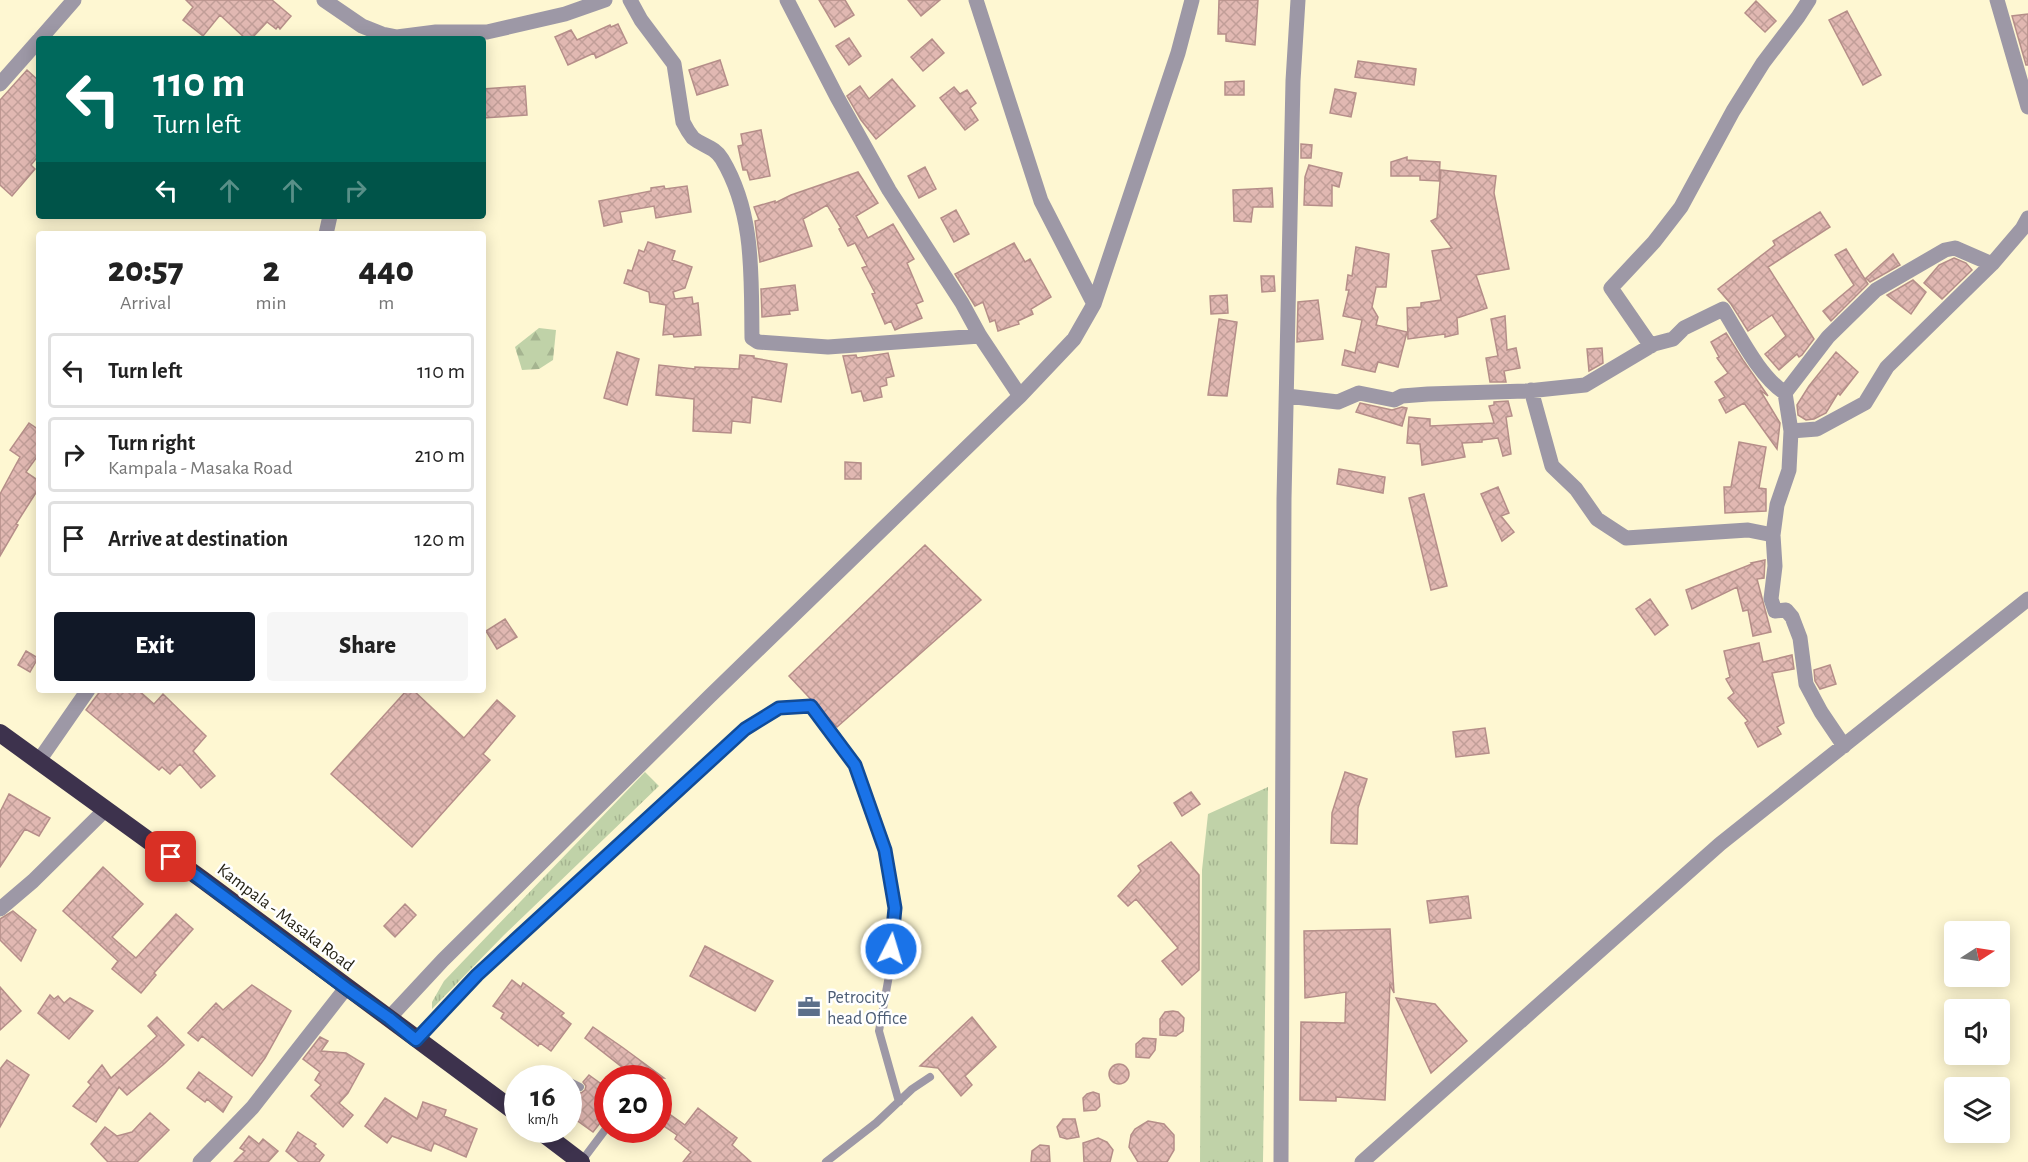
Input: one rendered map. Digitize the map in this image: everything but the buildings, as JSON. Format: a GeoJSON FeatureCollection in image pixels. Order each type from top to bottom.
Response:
{"type":"FeatureCollection","features":[{"type":"Feature","properties":{"kind":"highway","name":"Kampala - Masaka Road"},"geometry":{"type":"LineString","coordinates":[[0,733],[504,1104]]}},
{"type":"Feature","properties":{"kind":"highway"},"geometry":{"type":"LineString","coordinates":[[556,1143],[579,1161]]}},
{"type":"Feature","properties":{"kind":"street"},"geometry":{"type":"LineString","coordinates":[[42,36],[74,0]]}},
{"type":"Feature","properties":{"kind":"street"},"geometry":{"type":"LineString","coordinates":[[324,0],[361,33],[392,36]]}},
{"type":"Feature","properties":{"kind":"street"},"geometry":{"type":"LineString","coordinates":[[405,36],[436,32],[486,32],[565,14],[605,0]]}},
{"type":"Feature","properties":{"kind":"street"},"geometry":{"type":"LineString","coordinates":[[630,0],[641,20],[674,63],[683,122],[694,139],[715,150],[722,158],[745,212],[750,244],[752,338],[758,342],[828,347],[980,336]]}},
{"type":"Feature","properties":{"kind":"street"},"geometry":{"type":"LineString","coordinates":[[787,0],[837,97],[889,190],[1020,396]]}},
{"type":"Feature","properties":{"kind":"street"},"geometry":{"type":"LineString","coordinates":[[976,0],[1041,201],[1094,304]]}},
{"type":"Feature","properties":{"kind":"street"},"geometry":{"type":"LineString","coordinates":[[389,1018],[443,960],[701,705],[1020,396],[1074,339],[1094,304],[1178,53],[1192,0]]}},
{"type":"Feature","properties":{"kind":"street"},"geometry":{"type":"LineString","coordinates":[[1281,1162],[1284,499],[1293,81],[1298,0]]}},
{"type":"Feature","properties":{"kind":"street"},"geometry":{"type":"LineString","coordinates":[[1651,346],[1611,288],[1654,242],[1681,207],[1733,111],[1763,63],[1809,0]]}},
{"type":"Feature","properties":{"kind":"street"},"geometry":{"type":"LineString","coordinates":[[1997,0],[2028,107]]}},
{"type":"Feature","properties":{"kind":"street"},"geometry":{"type":"LineString","coordinates":[[0,84],[36,43]]}},
{"type":"Feature","properties":{"kind":"street"},"geometry":{"type":"LineString","coordinates":[[1791,431],[1817,429],[1865,404],[1887,367],[1992,264],[2022,229],[2028,218]]}},
{"type":"Feature","properties":{"kind":"street"},"geometry":{"type":"LineString","coordinates":[[1844,746],[1821,712],[1806,684],[1800,638],[1792,617],[1786,610],[1775,611],[1771,599],[1775,566],[1773,535],[1777,505],[1789,470],[1791,431],[1785,393],[1828,337],[1876,290],[1944,250],[1954,248],[1992,264]]}},
{"type":"Feature","properties":{"kind":"street"},"geometry":{"type":"LineString","coordinates":[[1287,396],[1338,402],[1359,393],[1394,400],[1402,396],[1428,394],[1585,386],[1651,346],[1673,339],[1684,328],[1724,309],[1773,386],[1785,393]]}},
{"type":"Feature","properties":{"kind":"street"},"geometry":{"type":"LineString","coordinates":[[1532,390],[1552,466],[1576,489],[1597,519],[1626,538],[1748,530],[1773,535]]}},
{"type":"Feature","properties":{"kind":"street"},"geometry":{"type":"LineString","coordinates":[[1362,1162],[1720,844],[2028,599]]}},
{"type":"Feature","properties":{"kind":"street"},"geometry":{"type":"LineString","coordinates":[[38,762],[86,693]]}},
{"type":"Feature","properties":{"kind":"street"},"geometry":{"type":"LineString","coordinates":[[0,909],[38,876],[106,809]]}},
{"type":"Feature","properties":{"kind":"street"},"geometry":{"type":"LineString","coordinates":[[200,1162],[252,1108],[346,988]]}},
{"type":"Feature","properties":{"kind":"lane"},"geometry":{"type":"LineString","coordinates":[[416,1040],[477,975],[745,729],[779,708],[811,706],[855,765],[885,850],[895,908],[890,970],[879,1031],[899,1102]]}},
{"type":"Feature","properties":{"kind":"lane"},"geometry":{"type":"LineString","coordinates":[[826,1162],[876,1123],[912,1089],[930,1077]]}},
{"type":"Feature","properties":{"kind":"lane"},"geometry":{"type":"LineString","coordinates":[[579,1161],[594,1143]]}},
{"type":"Feature","properties":{"kind":"green space"},"geometry":{"type":"Polygon","coordinates":[[[539,328],[556,330],[553,360],[539,369],[522,370],[515,347],[539,328]]]}},
{"type":"Feature","properties":{"kind":"green space"},"geometry":{"type":"Polygon","coordinates":[[[645,772],[659,786],[504,935],[432,1009],[432,1002],[444,981],[645,772]]]}},
{"type":"Feature","properties":{"kind":"green space"},"geometry":{"type":"Polygon","coordinates":[[[1268,787],[1263,1162],[1200,1162],[1202,870],[1208,814],[1268,787]]]}},
{"type":"Feature","properties":{"kind":"place","name":"Petrocity head Office"},"geometry":{"type":"Point","coordinates":[809,1007]}},
{"type":"Feature","properties":{"kind":"route"},"geometry":{"type":"LineString","coordinates":[[171,857],[416,1040],[477,975],[745,729],[779,708],[811,706],[855,765],[885,850],[895,908],[891,949]]}}]}
